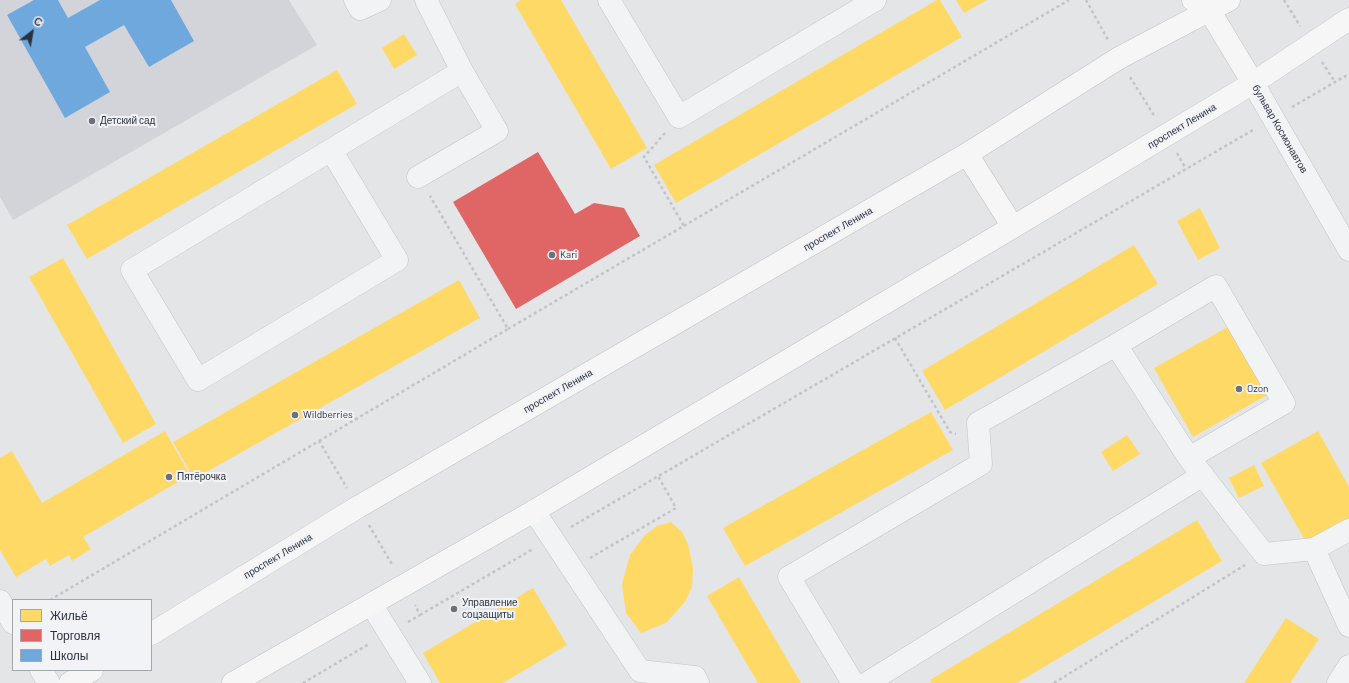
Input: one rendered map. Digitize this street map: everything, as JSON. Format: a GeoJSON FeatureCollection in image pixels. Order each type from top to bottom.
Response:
{"type":"FeatureCollection","features":[{"type":"Feature","properties":{"kind":"main road","name":"проспект Ленина"},"geometry":{"type":"LineString","coordinates":[[152,633],[358,507],[967,154],[1203,3],[1229,0]]}},
{"type":"Feature","properties":{"kind":"main road","name":"бульвар Космонавтов"},"geometry":{"type":"LineString","coordinates":[[1203,3],[1254,83]]}},
{"type":"Feature","properties":{"kind":"main road","name":"проспект Ленина"},"geometry":{"type":"LineString","coordinates":[[233,683],[534,511],[1013,227],[1254,83],[1349,19]]}},
{"type":"Feature","properties":{"kind":"main road"},"geometry":{"type":"LineString","coordinates":[[967,154],[1013,227]]}},
{"type":"Feature","properties":{"kind":"main road"},"geometry":{"type":"LineString","coordinates":[[70,683],[90,671]]}},
{"type":"Feature","properties":{"kind":"street"},"geometry":{"type":"LineString","coordinates":[[355,0],[360,9],[380,0]]}},
{"type":"Feature","properties":{"kind":"street"},"geometry":{"type":"LineString","coordinates":[[418,177],[497,131],[462,71],[426,0]]}},
{"type":"Feature","properties":{"kind":"street"},"geometry":{"type":"LineString","coordinates":[[609,0],[679,118],[875,0]]}},
{"type":"Feature","properties":{"kind":"street"},"geometry":{"type":"LineString","coordinates":[[331,150],[397,260],[198,380],[132,270],[462,71]]}},
{"type":"Feature","properties":{"kind":"street","name":"бульвар Космонавтов"},"geometry":{"type":"LineString","coordinates":[[1254,83],[1349,250]]}},
{"type":"Feature","properties":{"kind":"street"},"geometry":{"type":"LineString","coordinates":[[853,683],[789,577],[981,464],[978,424],[1216,286],[1284,403],[1189,458]]}},
{"type":"Feature","properties":{"kind":"street"},"geometry":{"type":"LineString","coordinates":[[1116,345],[1189,458],[1264,554],[1314,549],[1349,530]]}},
{"type":"Feature","properties":{"kind":"street"},"geometry":{"type":"LineString","coordinates":[[867,683],[1203,475]]}},
{"type":"Feature","properties":{"kind":"street"},"geometry":{"type":"LineString","coordinates":[[534,511],[640,671],[695,677],[698,683]]}},
{"type":"Feature","properties":{"kind":"street"},"geometry":{"type":"LineString","coordinates":[[1314,549],[1349,626]]}},
{"type":"Feature","properties":{"kind":"street"},"geometry":{"type":"LineString","coordinates":[[0,601],[12,621]]}},
{"type":"Feature","properties":{"kind":"street"},"geometry":{"type":"LineString","coordinates":[[371,604],[420,683]]}},
{"type":"Feature","properties":{"kind":"street"},"geometry":{"type":"LineString","coordinates":[[1338,683],[1349,666]]}},
{"type":"Feature","properties":{"kind":"street"},"geometry":{"type":"LineString","coordinates":[[42,671],[48,683]]}},
{"type":"Feature","properties":{"kind":"path"},"geometry":{"type":"LineString","coordinates":[[52,599],[1069,0]]}},
{"type":"Feature","properties":{"kind":"path"},"geometry":{"type":"LineString","coordinates":[[1086,0],[1186,169]]}},
{"type":"Feature","properties":{"kind":"path"},"geometry":{"type":"LineString","coordinates":[[420,615],[1349,74]]}},
{"type":"Feature","properties":{"kind":"path"},"geometry":{"type":"LineString","coordinates":[[679,118],[644,157],[684,226]]}},
{"type":"Feature","properties":{"kind":"path"},"geometry":{"type":"LineString","coordinates":[[418,177],[508,329]]}},
{"type":"Feature","properties":{"kind":"path"},"geometry":{"type":"LineString","coordinates":[[895,338],[950,432],[979,440]]}},
{"type":"Feature","properties":{"kind":"path"},"geometry":{"type":"LineString","coordinates":[[319,441],[404,585]]}},
{"type":"Feature","properties":{"kind":"path"},"geometry":{"type":"LineString","coordinates":[[572,568],[676,508],[658,476]]}},
{"type":"Feature","properties":{"kind":"path"},"geometry":{"type":"LineString","coordinates":[[1054,683],[1264,554]]}},
{"type":"Feature","properties":{"kind":"shaded area","name":"Детский сад"},"geometry":{"type":"Polygon","coordinates":[[[0,0],[289,0],[317,45],[13,220],[0,197],[0,0]]]}},
{"type":"Feature","properties":{"kind":"building: Жильё"},"geometry":{"type":"Polygon","coordinates":[[[521,0],[561,0],[647,148],[611,169],[515,4],[521,0]]]}},
{"type":"Feature","properties":{"kind":"building: Жильё"},"geometry":{"type":"Polygon","coordinates":[[[937,0],[940,0],[962,37],[676,203],[654,165],[937,0]]]}},
{"type":"Feature","properties":{"kind":"building: Жильё"},"geometry":{"type":"Polygon","coordinates":[[[956,0],[987,0],[964,13],[956,0]]]}},
{"type":"Feature","properties":{"kind":"building: Жильё"},"geometry":{"type":"Polygon","coordinates":[[[404,34],[417,55],[394,69],[382,48],[404,34]]]}},
{"type":"Feature","properties":{"kind":"building: Жильё"},"geometry":{"type":"Polygon","coordinates":[[[337,70],[357,104],[87,259],[67,225],[337,70]]]}},
{"type":"Feature","properties":{"kind":"building: Жильё"},"geometry":{"type":"Polygon","coordinates":[[[1200,208],[1220,248],[1198,260],[1177,221],[1200,208]]]}},
{"type":"Feature","properties":{"kind":"building: Жильё"},"geometry":{"type":"Polygon","coordinates":[[[1134,245],[1158,284],[945,410],[922,371],[1134,245]]]}},
{"type":"Feature","properties":{"kind":"building: Жильё"},"geometry":{"type":"Polygon","coordinates":[[[63,258],[156,424],[123,443],[29,277],[63,258]]]}},
{"type":"Feature","properties":{"kind":"building: Жильё"},"geometry":{"type":"Polygon","coordinates":[[[459,280],[480,318],[194,479],[173,442],[459,280]]]}},
{"type":"Feature","properties":{"kind":"building: Жильё"},"geometry":{"type":"Polygon","coordinates":[[[1228,327],[1267,395],[1193,437],[1154,368],[1228,327]]]}},
{"type":"Feature","properties":{"kind":"building: Жильё"},"geometry":{"type":"Polygon","coordinates":[[[931,412],[953,450],[745,566],[723,528],[931,412]]]}},
{"type":"Feature","properties":{"kind":"building: Жильё"},"geometry":{"type":"Polygon","coordinates":[[[165,431],[190,475],[83,537],[91,549],[72,561],[69,555],[50,566],[46,559],[16,577],[0,550],[0,458],[12,451],[42,503],[165,431]]]}},
{"type":"Feature","properties":{"kind":"building: Жильё"},"geometry":{"type":"Polygon","coordinates":[[[1318,431],[1349,487],[1349,518],[1306,542],[1261,463],[1318,431]]]}},
{"type":"Feature","properties":{"kind":"building: Жильё"},"geometry":{"type":"Polygon","coordinates":[[[1127,435],[1140,454],[1113,471],[1101,452],[1127,435]]]}},
{"type":"Feature","properties":{"kind":"building: Жильё"},"geometry":{"type":"Polygon","coordinates":[[[1254,465],[1264,486],[1239,498],[1229,478],[1254,465]]]}},
{"type":"Feature","properties":{"kind":"building: Жильё"},"geometry":{"type":"Polygon","coordinates":[[[1197,520],[1222,561],[1017,683],[932,683],[930,680],[1197,520]]]}},
{"type":"Feature","properties":{"kind":"building: Жильё"},"geometry":{"type":"Polygon","coordinates":[[[671,522],[682,532],[688,544],[693,568],[692,587],[685,602],[666,623],[641,633],[626,613],[622,584],[630,555],[645,535],[657,526],[671,522]]]}},
{"type":"Feature","properties":{"kind":"building: Жильё"},"geometry":{"type":"Polygon","coordinates":[[[739,577],[801,683],[758,683],[707,596],[739,577]]]}},
{"type":"Feature","properties":{"kind":"building: Жильё"},"geometry":{"type":"Polygon","coordinates":[[[533,588],[567,645],[503,683],[440,683],[423,653],[533,588]]]}},
{"type":"Feature","properties":{"kind":"building: Жильё"},"geometry":{"type":"Polygon","coordinates":[[[1286,618],[1319,639],[1290,683],[1244,683],[1286,618]]]}},
{"type":"Feature","properties":{"kind":"building: Торговля"},"geometry":{"type":"Polygon","coordinates":[[[538,152],[575,214],[594,203],[624,208],[640,236],[516,309],[453,202],[538,152]]]}},
{"type":"Feature","properties":{"kind":"building: Школы"},"geometry":{"type":"Polygon","coordinates":[[[34,0],[58,0],[68,18],[100,0],[171,0],[194,41],[149,67],[124,25],[85,47],[110,92],[65,118],[7,15],[34,0]]]}},
{"type":"Feature","properties":{"kind":"place","name":"Детский сад"},"geometry":{"type":"Point","coordinates":[92,121]}},
{"type":"Feature","properties":{"kind":"place","name":"Kari"},"geometry":{"type":"Point","coordinates":[552,255]}},
{"type":"Feature","properties":{"kind":"place","name":"Ozon"},"geometry":{"type":"Point","coordinates":[1239,389]}},
{"type":"Feature","properties":{"kind":"place","name":"Wildberries"},"geometry":{"type":"Point","coordinates":[295,415]}},
{"type":"Feature","properties":{"kind":"place","name":"Пятёрочка"},"geometry":{"type":"Point","coordinates":[169,477]}},
{"type":"Feature","properties":{"kind":"place","name":"Управление соцзащиты"},"geometry":{"type":"Point","coordinates":[454,609]}}]}
